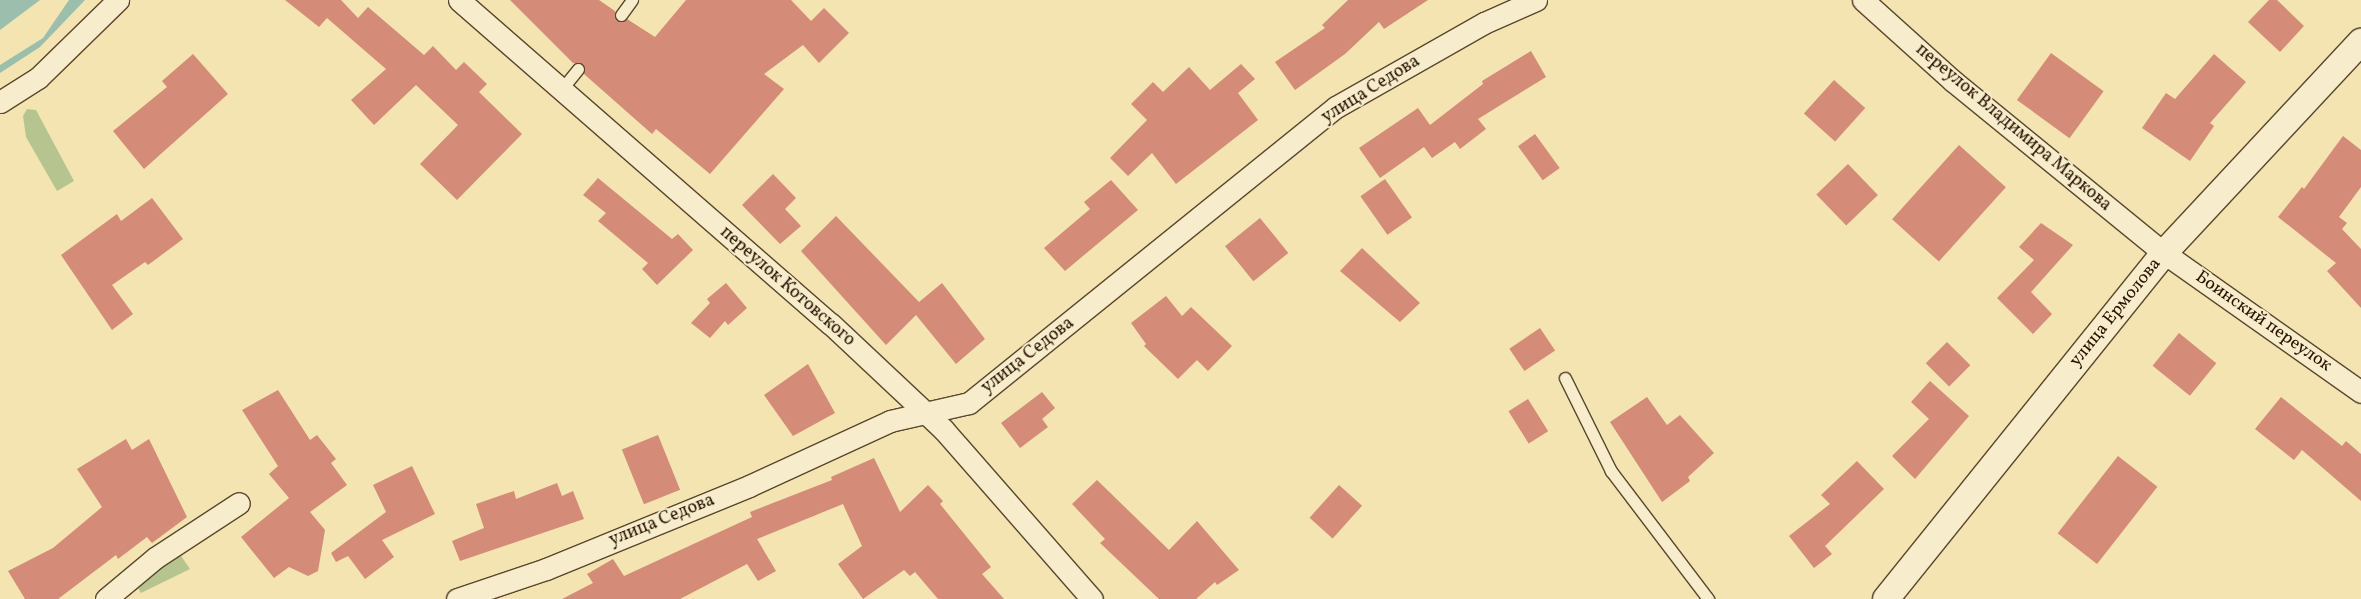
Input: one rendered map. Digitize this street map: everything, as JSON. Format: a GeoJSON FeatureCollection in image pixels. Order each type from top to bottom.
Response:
{"type":"FeatureCollection","features":[{"type":"Feature","properties":{"kind":"street"},"geometry":{"type":"LineString","coordinates":[[0,102],[38,78],[118,0]]}},
{"type":"Feature","properties":{"kind":"street","name":"переулок Котовского"},"geometry":{"type":"LineString","coordinates":[[459,0],[831,324],[922,412],[943,429],[1092,599]]}},
{"type":"Feature","properties":{"kind":"street","name":"улица Седова"},"geometry":{"type":"LineString","coordinates":[[457,599],[546,568],[749,486],[890,421],[922,412],[969,403],[1336,108],[1484,23],[1536,0]]}},
{"type":"Feature","properties":{"kind":"street","name":"переулок Владимира Маркова"},"geometry":{"type":"LineString","coordinates":[[1863,0],[1953,82],[2164,253]]}},
{"type":"Feature","properties":{"kind":"street","name":"улица Ермолова"},"geometry":{"type":"LineString","coordinates":[[1886,599],[2164,253],[2361,42]]}},
{"type":"Feature","properties":{"kind":"street","name":"Боинский переулок"},"geometry":{"type":"LineString","coordinates":[[2164,253],[2361,392]]}},
{"type":"Feature","properties":{"kind":"street"},"geometry":{"type":"LineString","coordinates":[[106,599],[155,558],[239,503]]}},
{"type":"Feature","properties":{"kind":"lane"},"geometry":{"type":"LineString","coordinates":[[621,14],[632,0]]}},
{"type":"Feature","properties":{"kind":"lane"},"geometry":{"type":"LineString","coordinates":[[562,90],[578,69]]}},
{"type":"Feature","properties":{"kind":"lane"},"geometry":{"type":"LineString","coordinates":[[1565,378],[1611,471],[1708,599]]}},
{"type":"Feature","properties":{"kind":"green space"},"geometry":{"type":"Polygon","coordinates":[[[27,109],[36,110],[74,181],[57,191],[26,137],[23,116],[27,109]]]}},
{"type":"Feature","properties":{"kind":"green space"},"geometry":{"type":"Polygon","coordinates":[[[177,550],[190,569],[141,593],[133,580],[177,550]]]}},
{"type":"Feature","properties":{"kind":"shaded area"},"geometry":{"type":"Polygon","coordinates":[[[0,0],[40,0],[0,30],[0,0]]]}},
{"type":"Feature","properties":{"kind":"shaded area"},"geometry":{"type":"Polygon","coordinates":[[[69,0],[85,0],[40,47],[0,73],[0,65],[43,38],[69,0]]]}},
{"type":"Feature","properties":{"kind":"building"},"geometry":{"type":"Polygon","coordinates":[[[285,0],[341,0],[358,18],[368,7],[424,55],[433,46],[456,70],[464,62],[487,84],[479,92],[522,134],[457,200],[420,164],[458,125],[416,85],[374,125],[351,100],[386,69],[327,18],[319,27],[285,0]]]}},
{"type":"Feature","properties":{"kind":"building"},"geometry":{"type":"Polygon","coordinates":[[[510,0],[599,0],[615,11],[617,21],[627,19],[655,37],[686,0],[791,0],[811,21],[824,8],[849,33],[819,63],[803,45],[764,74],[784,89],[710,174],[656,129],[652,134],[584,74],[583,64],[573,63],[510,0]]]}},
{"type":"Feature","properties":{"kind":"building"},"geometry":{"type":"Polygon","coordinates":[[[1348,0],[1428,0],[1384,29],[1379,22],[1345,54],[1295,90],[1275,62],[1325,28],[1322,25],[1348,0]]]}},
{"type":"Feature","properties":{"kind":"building"},"geometry":{"type":"Polygon","coordinates":[[[2269,0],[2277,0],[2304,26],[2280,52],[2248,22],[2269,0]]]}},
{"type":"Feature","properties":{"kind":"building"},"geometry":{"type":"Polygon","coordinates":[[[1531,51],[1546,77],[1478,119],[1486,129],[1460,149],[1455,142],[1432,158],[1424,147],[1380,178],[1359,148],[1418,108],[1430,125],[1483,84],[1482,81],[1531,51]]]}},
{"type":"Feature","properties":{"kind":"building"},"geometry":{"type":"Polygon","coordinates":[[[2051,53],[2104,91],[2069,138],[2017,100],[2051,53]]]}},
{"type":"Feature","properties":{"kind":"building"},"geometry":{"type":"Polygon","coordinates":[[[193,54],[228,94],[144,169],[113,131],[167,87],[162,81],[193,54]]]}},
{"type":"Feature","properties":{"kind":"building"},"geometry":{"type":"Polygon","coordinates":[[[2214,54],[2246,82],[2210,123],[2214,126],[2190,161],[2142,128],[2166,93],[2175,99],[2214,54]]]}},
{"type":"Feature","properties":{"kind":"building"},"geometry":{"type":"Polygon","coordinates":[[[1241,64],[1255,79],[1238,93],[1258,120],[1176,184],[1152,153],[1128,176],[1110,158],[1147,120],[1131,104],[1153,82],[1163,92],[1189,67],[1210,90],[1241,64]]]}},
{"type":"Feature","properties":{"kind":"building"},"geometry":{"type":"Polygon","coordinates":[[[1834,80],[1865,108],[1835,142],[1804,113],[1834,80]]]}},
{"type":"Feature","properties":{"kind":"building"},"geometry":{"type":"Polygon","coordinates":[[[1535,134],[1560,168],[1543,180],[1518,146],[1535,134]]]}},
{"type":"Feature","properties":{"kind":"building"},"geometry":{"type":"Polygon","coordinates":[[[2343,136],[2361,150],[2361,187],[2339,217],[2347,223],[2342,229],[2361,249],[2361,308],[2327,271],[2336,263],[2278,217],[2302,187],[2304,189],[2343,136]]]}},
{"type":"Feature","properties":{"kind":"building"},"geometry":{"type":"Polygon","coordinates":[[[1959,145],[2006,187],[1939,261],[1892,219],[1959,145]]]}},
{"type":"Feature","properties":{"kind":"building"},"geometry":{"type":"Polygon","coordinates":[[[1848,164],[1878,195],[1846,225],[1816,195],[1848,164]]]}},
{"type":"Feature","properties":{"kind":"building"},"geometry":{"type":"Polygon","coordinates":[[[773,174],[796,198],[785,209],[801,226],[780,244],[742,205],[773,174]]]}},
{"type":"Feature","properties":{"kind":"building"},"geometry":{"type":"Polygon","coordinates":[[[598,178],[672,239],[678,234],[693,250],[657,285],[642,269],[648,263],[598,221],[606,213],[583,195],[598,178]]]}},
{"type":"Feature","properties":{"kind":"building"},"geometry":{"type":"Polygon","coordinates":[[[1385,179],[1412,218],[1387,235],[1360,196],[1385,179]]]}},
{"type":"Feature","properties":{"kind":"building"},"geometry":{"type":"Polygon","coordinates":[[[1111,180],[1138,210],[1065,271],[1044,248],[1090,209],[1084,202],[1111,180]]]}},
{"type":"Feature","properties":{"kind":"building"},"geometry":{"type":"Polygon","coordinates":[[[152,198],[183,239],[148,265],[145,262],[112,285],[133,314],[112,330],[61,255],[117,214],[121,221],[152,198]]]}},
{"type":"Feature","properties":{"kind":"building"},"geometry":{"type":"Polygon","coordinates":[[[836,216],[919,302],[942,283],[985,339],[956,364],[916,315],[886,345],[801,251],[836,216]]]}},
{"type":"Feature","properties":{"kind":"building"},"geometry":{"type":"Polygon","coordinates":[[[1260,218],[1288,253],[1253,281],[1225,246],[1260,218]]]}},
{"type":"Feature","properties":{"kind":"building"},"geometry":{"type":"Polygon","coordinates":[[[2041,223],[2073,245],[2031,292],[2052,314],[2033,334],[1997,298],[2034,260],[2019,247],[2041,223]]]}},
{"type":"Feature","properties":{"kind":"building"},"geometry":{"type":"Polygon","coordinates":[[[1362,248],[1420,303],[1400,322],[1340,271],[1362,248]]]}},
{"type":"Feature","properties":{"kind":"building"},"geometry":{"type":"Polygon","coordinates":[[[726,283],[747,308],[728,325],[725,321],[710,338],[691,323],[710,303],[707,299],[726,283]]]}},
{"type":"Feature","properties":{"kind":"building"},"geometry":{"type":"Polygon","coordinates":[[[1166,296],[1182,316],[1191,307],[1232,346],[1208,371],[1197,360],[1178,379],[1144,346],[1146,344],[1131,323],[1166,296]]]}},
{"type":"Feature","properties":{"kind":"building"},"geometry":{"type":"Polygon","coordinates":[[[1540,328],[1555,350],[1524,371],[1509,349],[1540,328]]]}},
{"type":"Feature","properties":{"kind":"building"},"geometry":{"type":"Polygon","coordinates":[[[2179,333],[2216,363],[2190,396],[2153,366],[2179,333]]]}},
{"type":"Feature","properties":{"kind":"building"},"geometry":{"type":"Polygon","coordinates":[[[1947,342],[1970,365],[1949,387],[1926,363],[1947,342]]]}},
{"type":"Feature","properties":{"kind":"building"},"geometry":{"type":"Polygon","coordinates":[[[808,364],[835,413],[793,436],[764,395],[808,364]]]}},
{"type":"Feature","properties":{"kind":"building"},"geometry":{"type":"Polygon","coordinates":[[[1930,381],[1969,416],[1915,479],[1892,456],[1929,419],[1911,402],[1930,381]]]}},
{"type":"Feature","properties":{"kind":"building"},"geometry":{"type":"Polygon","coordinates":[[[278,390],[310,440],[317,435],[336,459],[331,463],[347,485],[310,512],[325,530],[318,571],[308,576],[289,567],[274,578],[241,537],[289,498],[269,474],[278,466],[242,410],[278,390]]]}},
{"type":"Feature","properties":{"kind":"building"},"geometry":{"type":"Polygon","coordinates":[[[1042,392],[1055,408],[1042,419],[1048,427],[1020,448],[1001,423],[1042,392]]]}},
{"type":"Feature","properties":{"kind":"building"},"geometry":{"type":"Polygon","coordinates":[[[1647,397],[1667,425],[1680,415],[1714,453],[1688,477],[1690,481],[1662,502],[1610,422],[1647,397]]]}},
{"type":"Feature","properties":{"kind":"building"},"geometry":{"type":"Polygon","coordinates":[[[2281,397],[2342,446],[2346,441],[2361,454],[2361,501],[2302,450],[2294,460],[2255,429],[2281,397]]]}},
{"type":"Feature","properties":{"kind":"building"},"geometry":{"type":"Polygon","coordinates":[[[1528,399],[1548,431],[1529,443],[1508,411],[1528,399]]]}},
{"type":"Feature","properties":{"kind":"building"},"geometry":{"type":"Polygon","coordinates":[[[658,435],[680,490],[644,504],[622,450],[658,435]]]}},
{"type":"Feature","properties":{"kind":"building"},"geometry":{"type":"Polygon","coordinates":[[[126,439],[132,450],[149,439],[187,517],[152,543],[147,537],[118,559],[116,555],[58,599],[25,599],[8,571],[53,548],[102,507],[77,469],[126,439]]]}},
{"type":"Feature","properties":{"kind":"building"},"geometry":{"type":"Polygon","coordinates":[[[2118,456],[2157,487],[2097,564],[2058,533],[2118,456]]]}},
{"type":"Feature","properties":{"kind":"building"},"geometry":{"type":"Polygon","coordinates":[[[874,458],[900,512],[928,485],[943,501],[940,504],[991,567],[982,574],[1004,599],[938,599],[915,572],[910,576],[904,570],[863,599],[838,564],[862,546],[843,504],[757,539],[776,571],[758,581],[747,564],[680,599],[562,599],[593,583],[587,574],[613,559],[624,576],[752,517],[750,512],[832,480],[831,477],[874,458]]]}},
{"type":"Feature","properties":{"kind":"building"},"geometry":{"type":"Polygon","coordinates":[[[1857,461],[1884,489],[1825,546],[1832,554],[1814,568],[1789,536],[1830,504],[1821,495],[1857,461]]]}},
{"type":"Feature","properties":{"kind":"building"},"geometry":{"type":"Polygon","coordinates":[[[412,466],[435,514],[382,540],[394,557],[365,579],[348,556],[336,562],[331,553],[386,512],[373,485],[412,466]]]}},
{"type":"Feature","properties":{"kind":"building"},"geometry":{"type":"Polygon","coordinates":[[[1097,480],[1169,550],[1197,521],[1239,570],[1217,585],[1215,582],[1196,599],[1159,599],[1100,543],[1105,539],[1072,504],[1097,480]]]}},
{"type":"Feature","properties":{"kind":"building"},"geometry":{"type":"Polygon","coordinates":[[[557,483],[562,496],[573,491],[584,519],[460,561],[452,541],[484,528],[476,504],[514,491],[516,499],[557,483]]]}},
{"type":"Feature","properties":{"kind":"building"},"geometry":{"type":"Polygon","coordinates":[[[1339,485],[1362,506],[1333,538],[1310,518],[1339,485]]]}}]}
